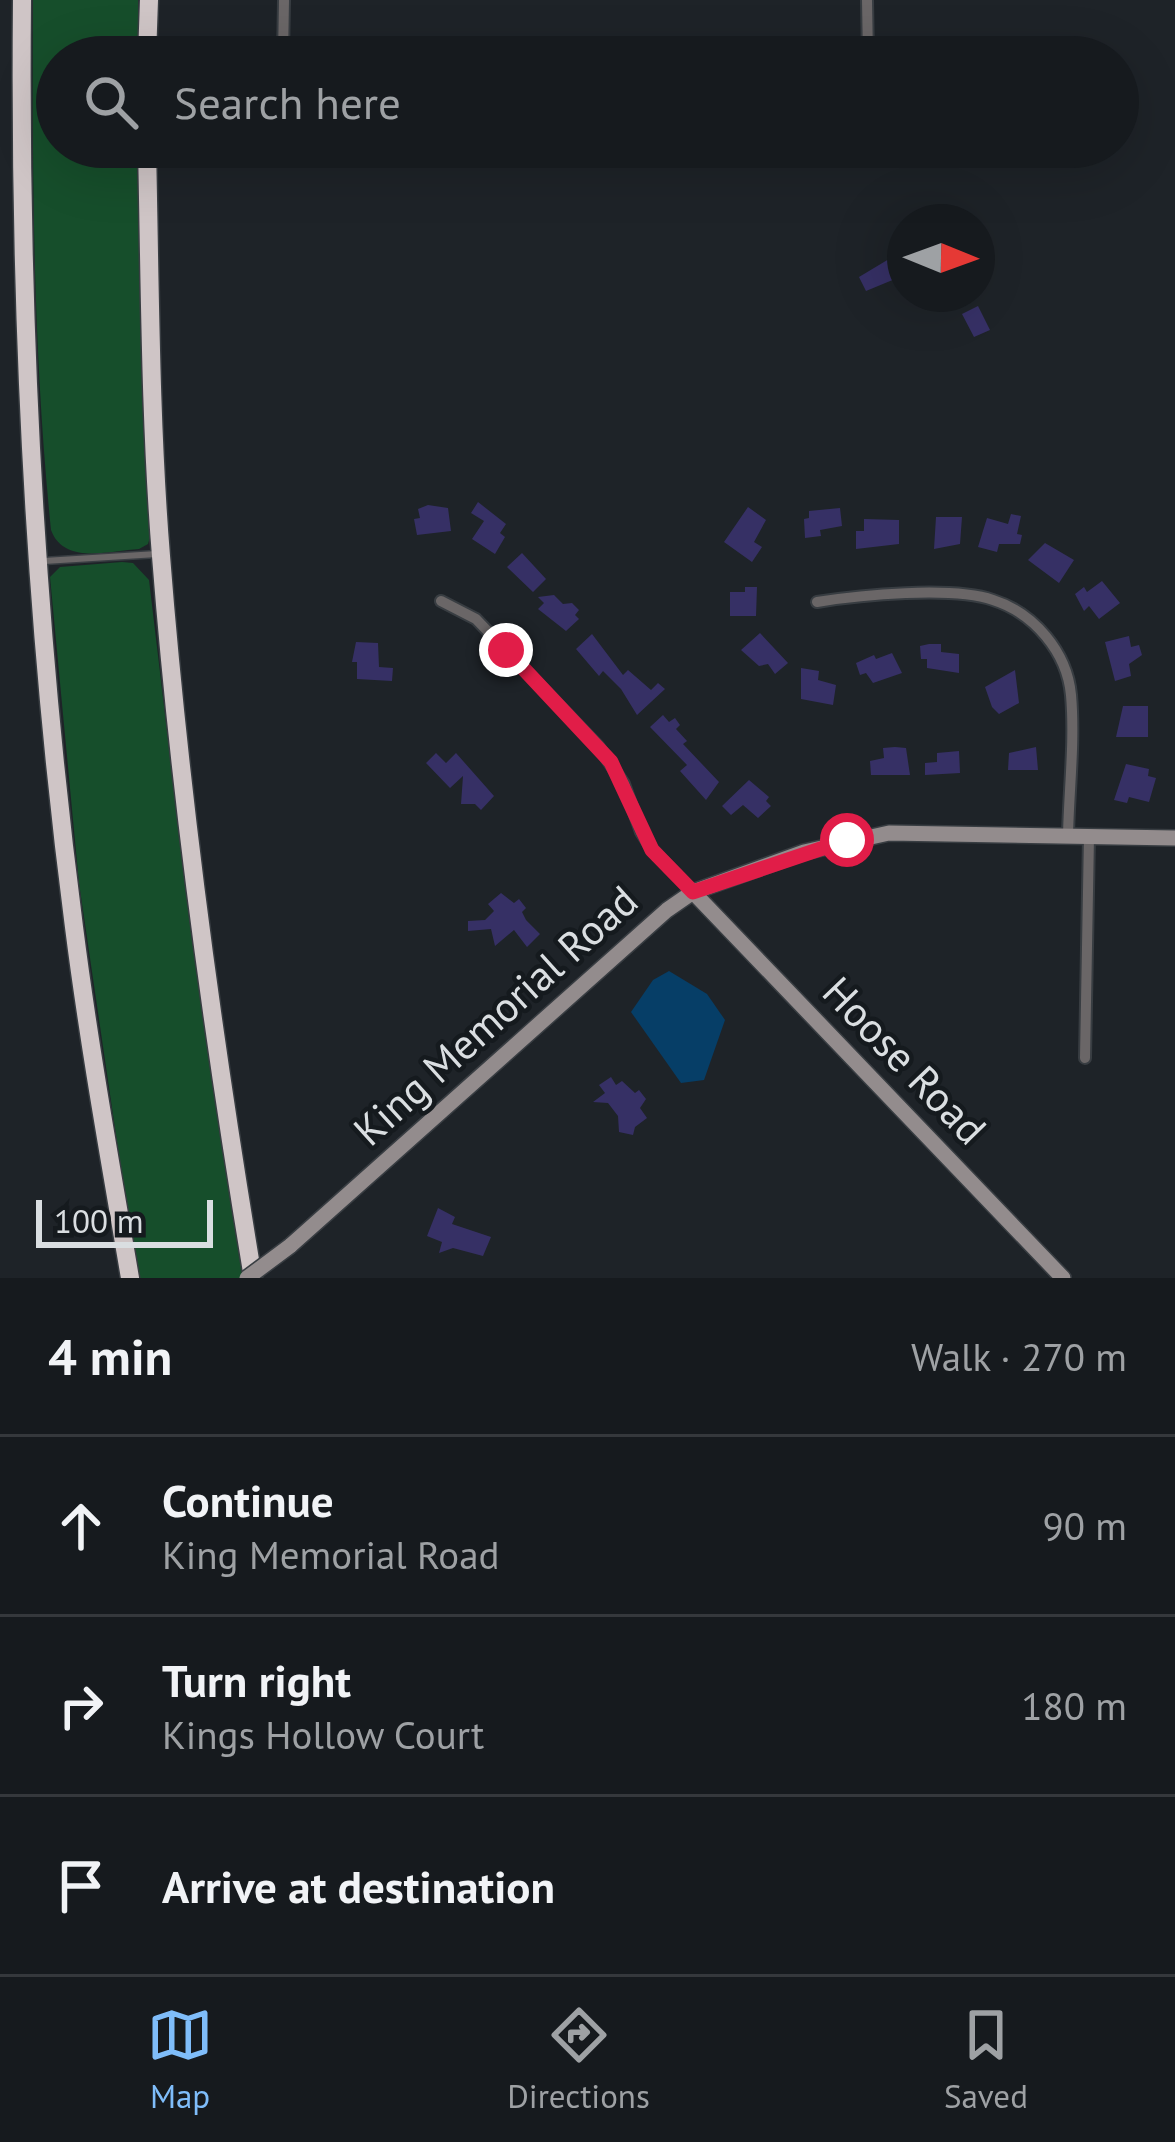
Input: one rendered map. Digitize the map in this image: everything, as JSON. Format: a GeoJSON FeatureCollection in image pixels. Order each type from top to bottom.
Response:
{"type":"FeatureCollection","features":[{"type":"Feature","properties":{"kind":"highway"},"geometry":{"type":"LineString","coordinates":[[22,0],[22,190],[38,562],[74,924],[130,1278]]}},
{"type":"Feature","properties":{"kind":"highway"},"geometry":{"type":"LineString","coordinates":[[148,36],[149,0]]}},
{"type":"Feature","properties":{"kind":"highway"},"geometry":{"type":"LineString","coordinates":[[148,168],[160,553],[195,908],[250,1278]]}},
{"type":"Feature","properties":{"kind":"street"},"geometry":{"type":"LineString","coordinates":[[283,36],[284,0]]}},
{"type":"Feature","properties":{"kind":"street"},"geometry":{"type":"LineString","coordinates":[[868,0],[868,36]]}},
{"type":"Feature","properties":{"kind":"street"},"geometry":{"type":"LineString","coordinates":[[817,602],[854,596],[992,599],[1045,633],[1071,692],[1068,835]]}},
{"type":"Feature","properties":{"kind":"street"},"geometry":{"type":"LineString","coordinates":[[441,601],[476,619],[598,746],[624,784],[652,850],[693,892]]}},
{"type":"Feature","properties":{"kind":"street","name":"King Memorial Road"},"geometry":{"type":"LineString","coordinates":[[250,1278],[693,892],[804,852],[889,833],[1175,838]]}},
{"type":"Feature","properties":{"kind":"street"},"geometry":{"type":"LineString","coordinates":[[1085,1058],[1090,836]]}},
{"type":"Feature","properties":{"kind":"street","name":"Hoose Road"},"geometry":{"type":"LineString","coordinates":[[693,892],[1063,1278]]}},
{"type":"Feature","properties":{"kind":"lane"},"geometry":{"type":"LineString","coordinates":[[38,562],[160,553]]}},
{"type":"Feature","properties":{"kind":"green space"},"geometry":{"type":"Polygon","coordinates":[[[33,0],[138,0],[138,36],[36,36],[36,168],[139,168],[151,533],[148,544],[139,549],[77,552],[57,541],[51,530],[40,398],[33,0]]]}},
{"type":"Feature","properties":{"kind":"green space"},"geometry":{"type":"Polygon","coordinates":[[[133,563],[149,580],[191,933],[244,1278],[137,1278],[79,883],[50,577],[60,567],[133,563]]]}},
{"type":"Feature","properties":{"kind":"water"},"geometry":{"type":"Polygon","coordinates":[[[669,971],[707,994],[725,1020],[704,1080],[681,1083],[631,1012],[653,980],[669,971]]]}},
{"type":"Feature","properties":{"kind":"building"},"geometry":{"type":"Polygon","coordinates":[[[887,260],[887,282],[866,291],[859,277],[887,260]]]}},
{"type":"Feature","properties":{"kind":"building"},"geometry":{"type":"Polygon","coordinates":[[[981,312],[990,330],[974,337],[962,314],[981,312]]]}},
{"type":"Feature","properties":{"kind":"building"},"geometry":{"type":"Polygon","coordinates":[[[478,502],[506,524],[495,554],[472,539],[484,521],[471,513],[478,502]]]}},
{"type":"Feature","properties":{"kind":"building"},"geometry":{"type":"Polygon","coordinates":[[[428,505],[448,508],[451,531],[417,535],[414,519],[420,518],[418,509],[428,505]]]}},
{"type":"Feature","properties":{"kind":"building"},"geometry":{"type":"Polygon","coordinates":[[[748,507],[766,520],[754,542],[762,547],[752,562],[724,542],[748,507]]]}},
{"type":"Feature","properties":{"kind":"building"},"geometry":{"type":"Polygon","coordinates":[[[840,508],[842,526],[805,538],[804,519],[809,518],[809,511],[840,508]]]}},
{"type":"Feature","properties":{"kind":"building"},"geometry":{"type":"Polygon","coordinates":[[[1011,514],[1021,516],[1020,544],[999,544],[997,552],[978,547],[987,518],[1008,524],[1011,514]]]}},
{"type":"Feature","properties":{"kind":"building"},"geometry":{"type":"Polygon","coordinates":[[[936,517],[962,517],[960,544],[934,549],[936,517]]]}},
{"type":"Feature","properties":{"kind":"building"},"geometry":{"type":"Polygon","coordinates":[[[864,519],[899,520],[899,544],[856,549],[856,531],[864,531],[864,519]]]}},
{"type":"Feature","properties":{"kind":"building"},"geometry":{"type":"Polygon","coordinates":[[[1045,543],[1074,560],[1059,583],[1028,560],[1045,543]]]}},
{"type":"Feature","properties":{"kind":"building"},"geometry":{"type":"Polygon","coordinates":[[[522,553],[546,579],[533,592],[507,567],[522,553]]]}},
{"type":"Feature","properties":{"kind":"building"},"geometry":{"type":"Polygon","coordinates":[[[1102,581],[1120,603],[1099,619],[1089,606],[1084,611],[1075,594],[1102,581]]]}},
{"type":"Feature","properties":{"kind":"building"},"geometry":{"type":"Polygon","coordinates":[[[745,587],[757,587],[756,616],[730,616],[730,592],[745,592],[745,587]]]}},
{"type":"Feature","properties":{"kind":"building"},"geometry":{"type":"Polygon","coordinates":[[[554,595],[579,610],[575,615],[579,619],[566,631],[538,609],[544,603],[538,597],[554,595]]]}},
{"type":"Feature","properties":{"kind":"building"},"geometry":{"type":"Polygon","coordinates":[[[760,633],[788,663],[775,674],[768,664],[759,666],[741,650],[760,633]]]}},
{"type":"Feature","properties":{"kind":"building"},"geometry":{"type":"Polygon","coordinates":[[[592,634],[623,675],[628,670],[651,690],[658,683],[665,689],[637,715],[621,689],[603,671],[599,676],[576,649],[592,634]]]}},
{"type":"Feature","properties":{"kind":"building"},"geometry":{"type":"Polygon","coordinates":[[[1129,636],[1131,647],[1139,645],[1142,655],[1129,664],[1131,676],[1115,681],[1105,642],[1129,636]]]}},
{"type":"Feature","properties":{"kind":"building"},"geometry":{"type":"Polygon","coordinates":[[[356,642],[378,643],[379,667],[393,668],[392,681],[357,679],[357,662],[352,662],[356,642]]]}},
{"type":"Feature","properties":{"kind":"building"},"geometry":{"type":"Polygon","coordinates":[[[941,644],[941,652],[959,654],[959,673],[927,668],[920,646],[941,644]]]}},
{"type":"Feature","properties":{"kind":"building"},"geometry":{"type":"Polygon","coordinates":[[[892,653],[902,673],[873,683],[866,673],[860,675],[856,663],[892,653]]]}},
{"type":"Feature","properties":{"kind":"building"},"geometry":{"type":"Polygon","coordinates":[[[801,668],[819,671],[818,680],[836,685],[833,705],[801,699],[801,668]]]}},
{"type":"Feature","properties":{"kind":"building"},"geometry":{"type":"Polygon","coordinates":[[[1015,670],[1019,703],[999,714],[985,687],[1015,670]]]}},
{"type":"Feature","properties":{"kind":"building"},"geometry":{"type":"Polygon","coordinates":[[[1123,706],[1148,706],[1148,737],[1116,737],[1123,706]]]}},
{"type":"Feature","properties":{"kind":"building"},"geometry":{"type":"Polygon","coordinates":[[[663,715],[669,722],[675,718],[680,725],[676,729],[687,741],[683,744],[719,782],[706,800],[680,771],[687,765],[650,727],[663,715]]]}},
{"type":"Feature","properties":{"kind":"building"},"geometry":{"type":"Polygon","coordinates":[[[1036,747],[1038,770],[1008,770],[1009,753],[1036,747]]]}},
{"type":"Feature","properties":{"kind":"building"},"geometry":{"type":"Polygon","coordinates":[[[883,748],[906,748],[910,775],[871,775],[870,761],[884,758],[883,748]]]}},
{"type":"Feature","properties":{"kind":"building"},"geometry":{"type":"Polygon","coordinates":[[[959,751],[960,773],[925,775],[925,763],[937,762],[937,753],[959,751]]]}},
{"type":"Feature","properties":{"kind":"building"},"geometry":{"type":"Polygon","coordinates":[[[436,753],[446,763],[456,753],[494,796],[481,810],[475,804],[461,804],[463,776],[450,788],[426,763],[436,753]]]}},
{"type":"Feature","properties":{"kind":"building"},"geometry":{"type":"Polygon","coordinates":[[[1126,764],[1149,769],[1148,776],[1156,778],[1149,802],[1129,797],[1127,803],[1114,800],[1126,764]]]}},
{"type":"Feature","properties":{"kind":"building"},"geometry":{"type":"Polygon","coordinates":[[[749,780],[769,797],[766,801],[771,806],[758,818],[743,805],[731,815],[722,806],[749,780]]]}},
{"type":"Feature","properties":{"kind":"building"},"geometry":{"type":"Polygon","coordinates":[[[501,893],[514,903],[519,899],[526,908],[522,912],[526,920],[540,934],[527,947],[514,930],[495,946],[491,929],[468,931],[468,921],[485,920],[494,911],[488,904],[501,893]]]}},
{"type":"Feature","properties":{"kind":"building"},"geometry":{"type":"Polygon","coordinates":[[[611,1077],[616,1085],[622,1081],[646,1099],[640,1108],[647,1118],[633,1135],[619,1132],[618,1116],[608,1103],[593,1102],[605,1093],[599,1085],[611,1077]]]}},
{"type":"Feature","properties":{"kind":"building"},"geometry":{"type":"Polygon","coordinates":[[[438,1208],[455,1217],[452,1224],[491,1237],[483,1256],[453,1248],[439,1253],[442,1242],[427,1236],[438,1208]]]}},
{"type":"Feature","properties":{"kind":"route"},"geometry":{"type":"LineString","coordinates":[[506,650],[611,762],[652,850],[693,892],[847,840]]}}]}
